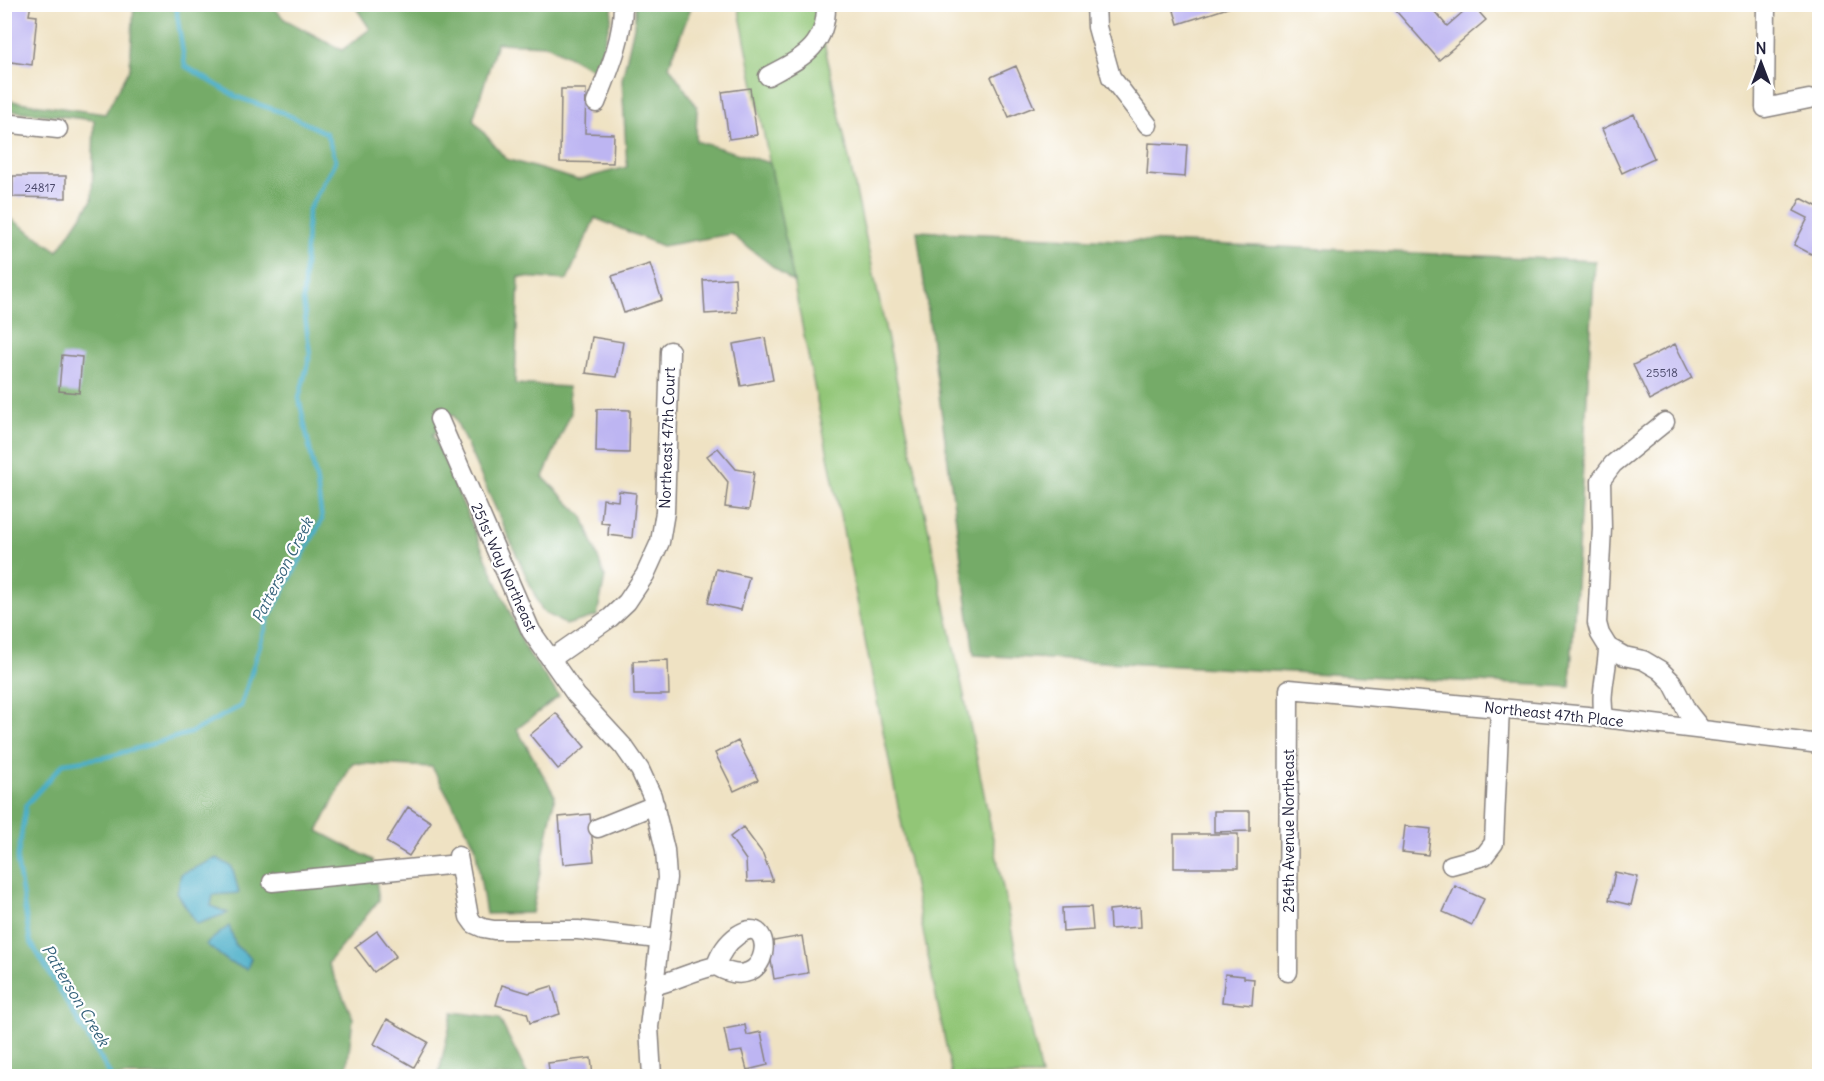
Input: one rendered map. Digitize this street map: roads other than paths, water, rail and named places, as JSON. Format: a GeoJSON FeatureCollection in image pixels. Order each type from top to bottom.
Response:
{"type":"FeatureCollection","features":[{"type":"Feature","properties":{"kind":"street"},"geometry":{"type":"LineString","coordinates":[[596,104],[614,59],[623,20],[623,4]]}},
{"type":"Feature","properties":{"kind":"street"},"geometry":{"type":"LineString","coordinates":[[768,76],[805,55],[822,35],[826,4]]}},
{"type":"Feature","properties":{"kind":"street"},"geometry":{"type":"LineString","coordinates":[[1096,4],[1097,27],[1111,77],[1148,125]]}},
{"type":"Feature","properties":{"kind":"street"},"geometry":{"type":"LineString","coordinates":[[1766,4],[1765,108],[1809,99]]}},
{"type":"Feature","properties":{"kind":"street"},"geometry":{"type":"LineString","coordinates":[[4,123],[58,129]]}},
{"type":"Feature","properties":{"kind":"street","name":"Northeast 47th Court"},"geometry":{"type":"LineString","coordinates":[[551,659],[610,618],[627,602],[645,575],[660,542],[665,512],[670,351]]}},
{"type":"Feature","properties":{"kind":"street","name":"251st Way Northeast"},"geometry":{"type":"LineString","coordinates":[[440,419],[531,631],[576,695],[624,747],[640,770],[655,805],[665,850],[667,878],[649,1028],[652,1077]]}},
{"type":"Feature","properties":{"kind":"street"},"geometry":{"type":"LineString","coordinates":[[1665,422],[1614,464],[1601,480],[1602,528],[1597,623],[1600,634],[1608,647],[1624,656],[1643,660],[1660,670],[1672,682],[1687,711],[1702,730]]}},
{"type":"Feature","properties":{"kind":"street"},"geometry":{"type":"LineString","coordinates":[[1605,718],[1602,710],[1602,697],[1608,665],[1608,647]]}},
{"type":"Feature","properties":{"kind":"street","name":"Northeast 47th Place"},"geometry":{"type":"LineString","coordinates":[[1289,689],[1605,718],[1820,744]]}},
{"type":"Feature","properties":{"kind":"street","name":"254th Avenue Northeast"},"geometry":{"type":"LineString","coordinates":[[1288,972],[1289,689]]}},
{"type":"Feature","properties":{"kind":"street"},"geometry":{"type":"LineString","coordinates":[[1451,865],[1484,856],[1494,843],[1500,708]]}},
{"type":"Feature","properties":{"kind":"street"},"geometry":{"type":"LineString","coordinates":[[598,828],[655,805]]}},
{"type":"Feature","properties":{"kind":"street"},"geometry":{"type":"LineString","coordinates":[[272,882],[459,860],[469,917],[474,924],[483,928],[510,931],[578,930],[658,939]]}},
{"type":"Feature","properties":{"kind":"street"},"geometry":{"type":"LineString","coordinates":[[653,986],[669,983],[700,969],[716,966]]}},
{"type":"Feature","properties":{"kind":"water"},"geometry":{"type":"Polygon","coordinates":[[[217,858],[232,867],[239,893],[213,895],[211,906],[228,913],[197,924],[177,893],[181,874],[217,858]]]}},
{"type":"Feature","properties":{"kind":"water"},"geometry":{"type":"Polygon","coordinates":[[[229,926],[236,946],[251,958],[247,969],[229,962],[206,944],[229,926]]]}},
{"type":"Feature","properties":{"kind":"waterway","name":"Patterson Creek"},"geometry":{"type":"LineString","coordinates":[[111,1076],[30,941],[17,861],[26,805],[64,763],[107,757],[190,733],[241,706],[268,619],[322,520],[317,483],[299,398],[310,355],[303,300],[308,211],[336,160],[326,133],[284,113],[237,97],[185,66],[177,4]]}}]}
